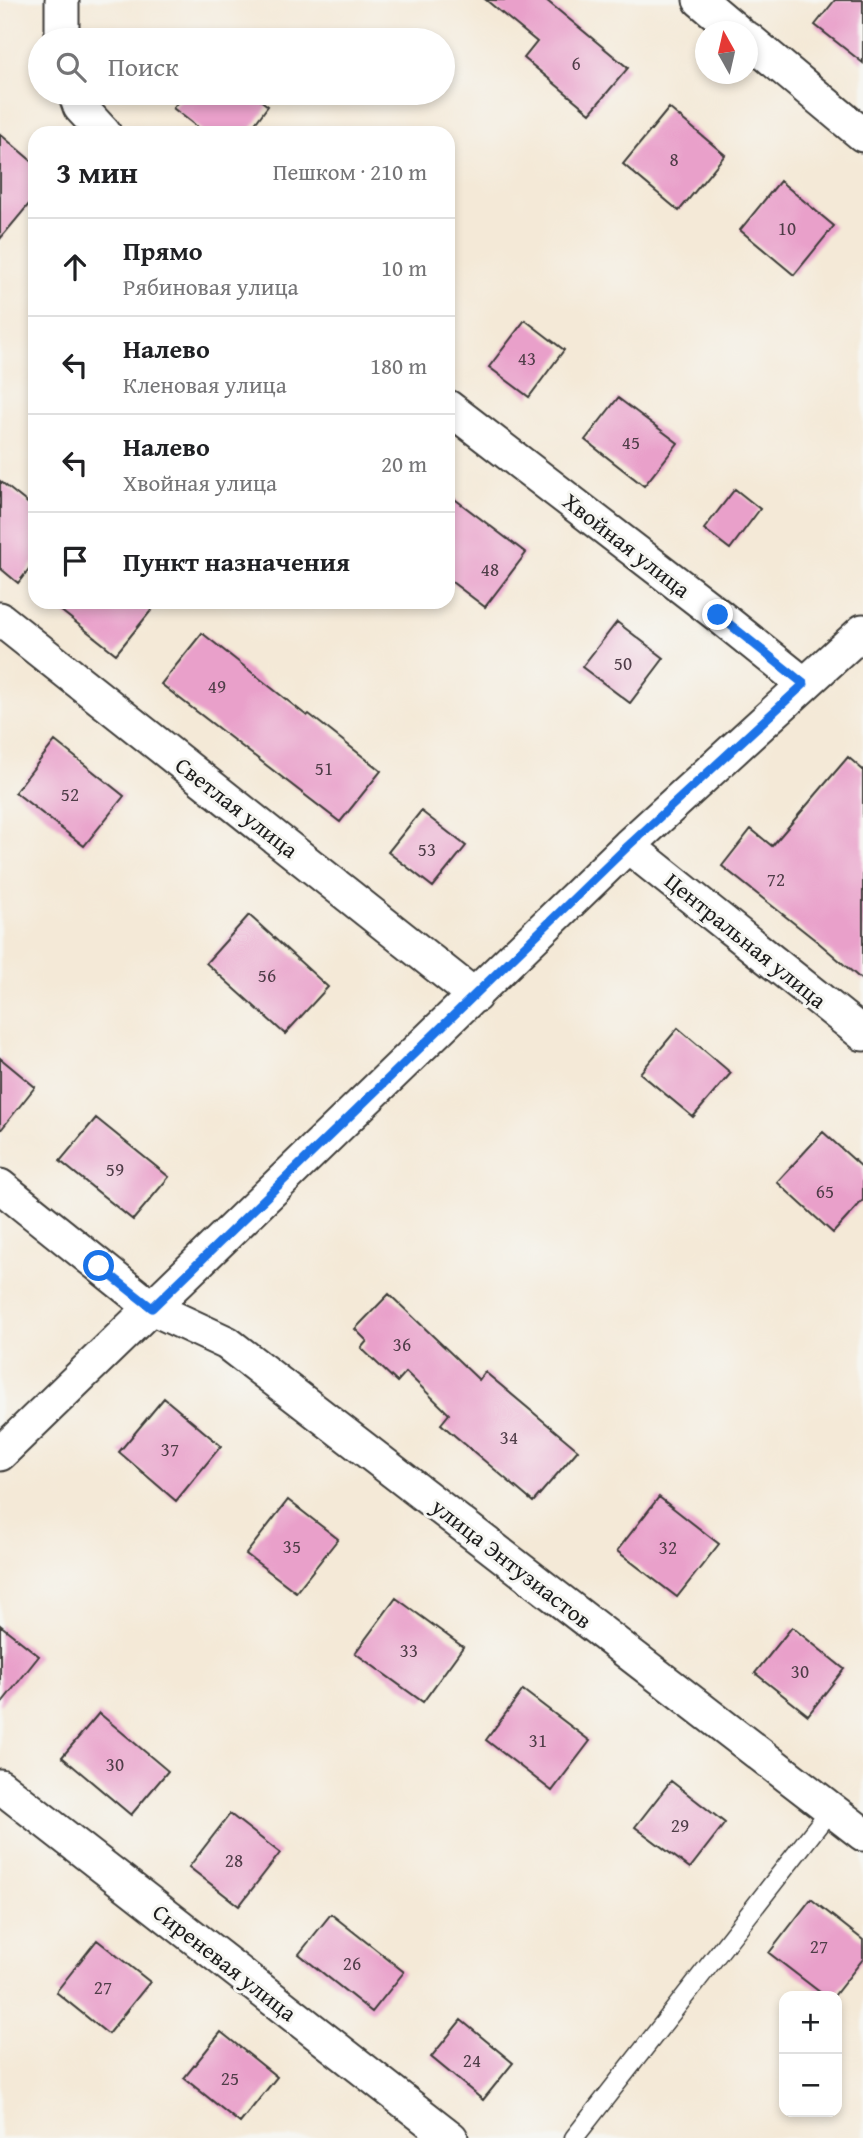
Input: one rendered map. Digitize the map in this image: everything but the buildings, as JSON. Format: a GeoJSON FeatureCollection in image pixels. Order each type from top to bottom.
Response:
{"type":"FeatureCollection","features":[{"type":"Feature","properties":{"kind":"street"},"geometry":{"type":"LineString","coordinates":[[62,0],[62,28]]}},
{"type":"Feature","properties":{"kind":"street"},"geometry":{"type":"LineString","coordinates":[[700,0],[725,21]]}},
{"type":"Feature","properties":{"kind":"street"},"geometry":{"type":"LineString","coordinates":[[758,48],[863,135]]}},
{"type":"Feature","properties":{"kind":"street"},"geometry":{"type":"LineString","coordinates":[[79,105],[98,126]]}},
{"type":"Feature","properties":{"kind":"street","name":"Хвойная улица"},"geometry":{"type":"LineString","coordinates":[[455,412],[804,684]]}},
{"type":"Feature","properties":{"kind":"street","name":"Светлая улица"},"geometry":{"type":"LineString","coordinates":[[0,619],[475,996]]}},
{"type":"Feature","properties":{"kind":"street"},"geometry":{"type":"LineString","coordinates":[[0,1454],[628,846],[863,631]]}},
{"type":"Feature","properties":{"kind":"street","name":"Центральная улица"},"geometry":{"type":"LineString","coordinates":[[628,846],[863,1034]]}},
{"type":"Feature","properties":{"kind":"street","name":"улица Энтузиастов"},"geometry":{"type":"LineString","coordinates":[[0,1186],[152,1308],[227,1343],[863,1834]]}},
{"type":"Feature","properties":{"kind":"street","name":"Сиреневая улица"},"geometry":{"type":"LineString","coordinates":[[0,1786],[450,2138]]}},
{"type":"Feature","properties":{"kind":"lane"},"geometry":{"type":"LineString","coordinates":[[574,2138],[831,1810]]}},
{"type":"Feature","properties":{"kind":"route"},"geometry":{"type":"LineString","coordinates":[[99,1266],[152,1308],[628,846],[804,684],[718,615]]}}]}
